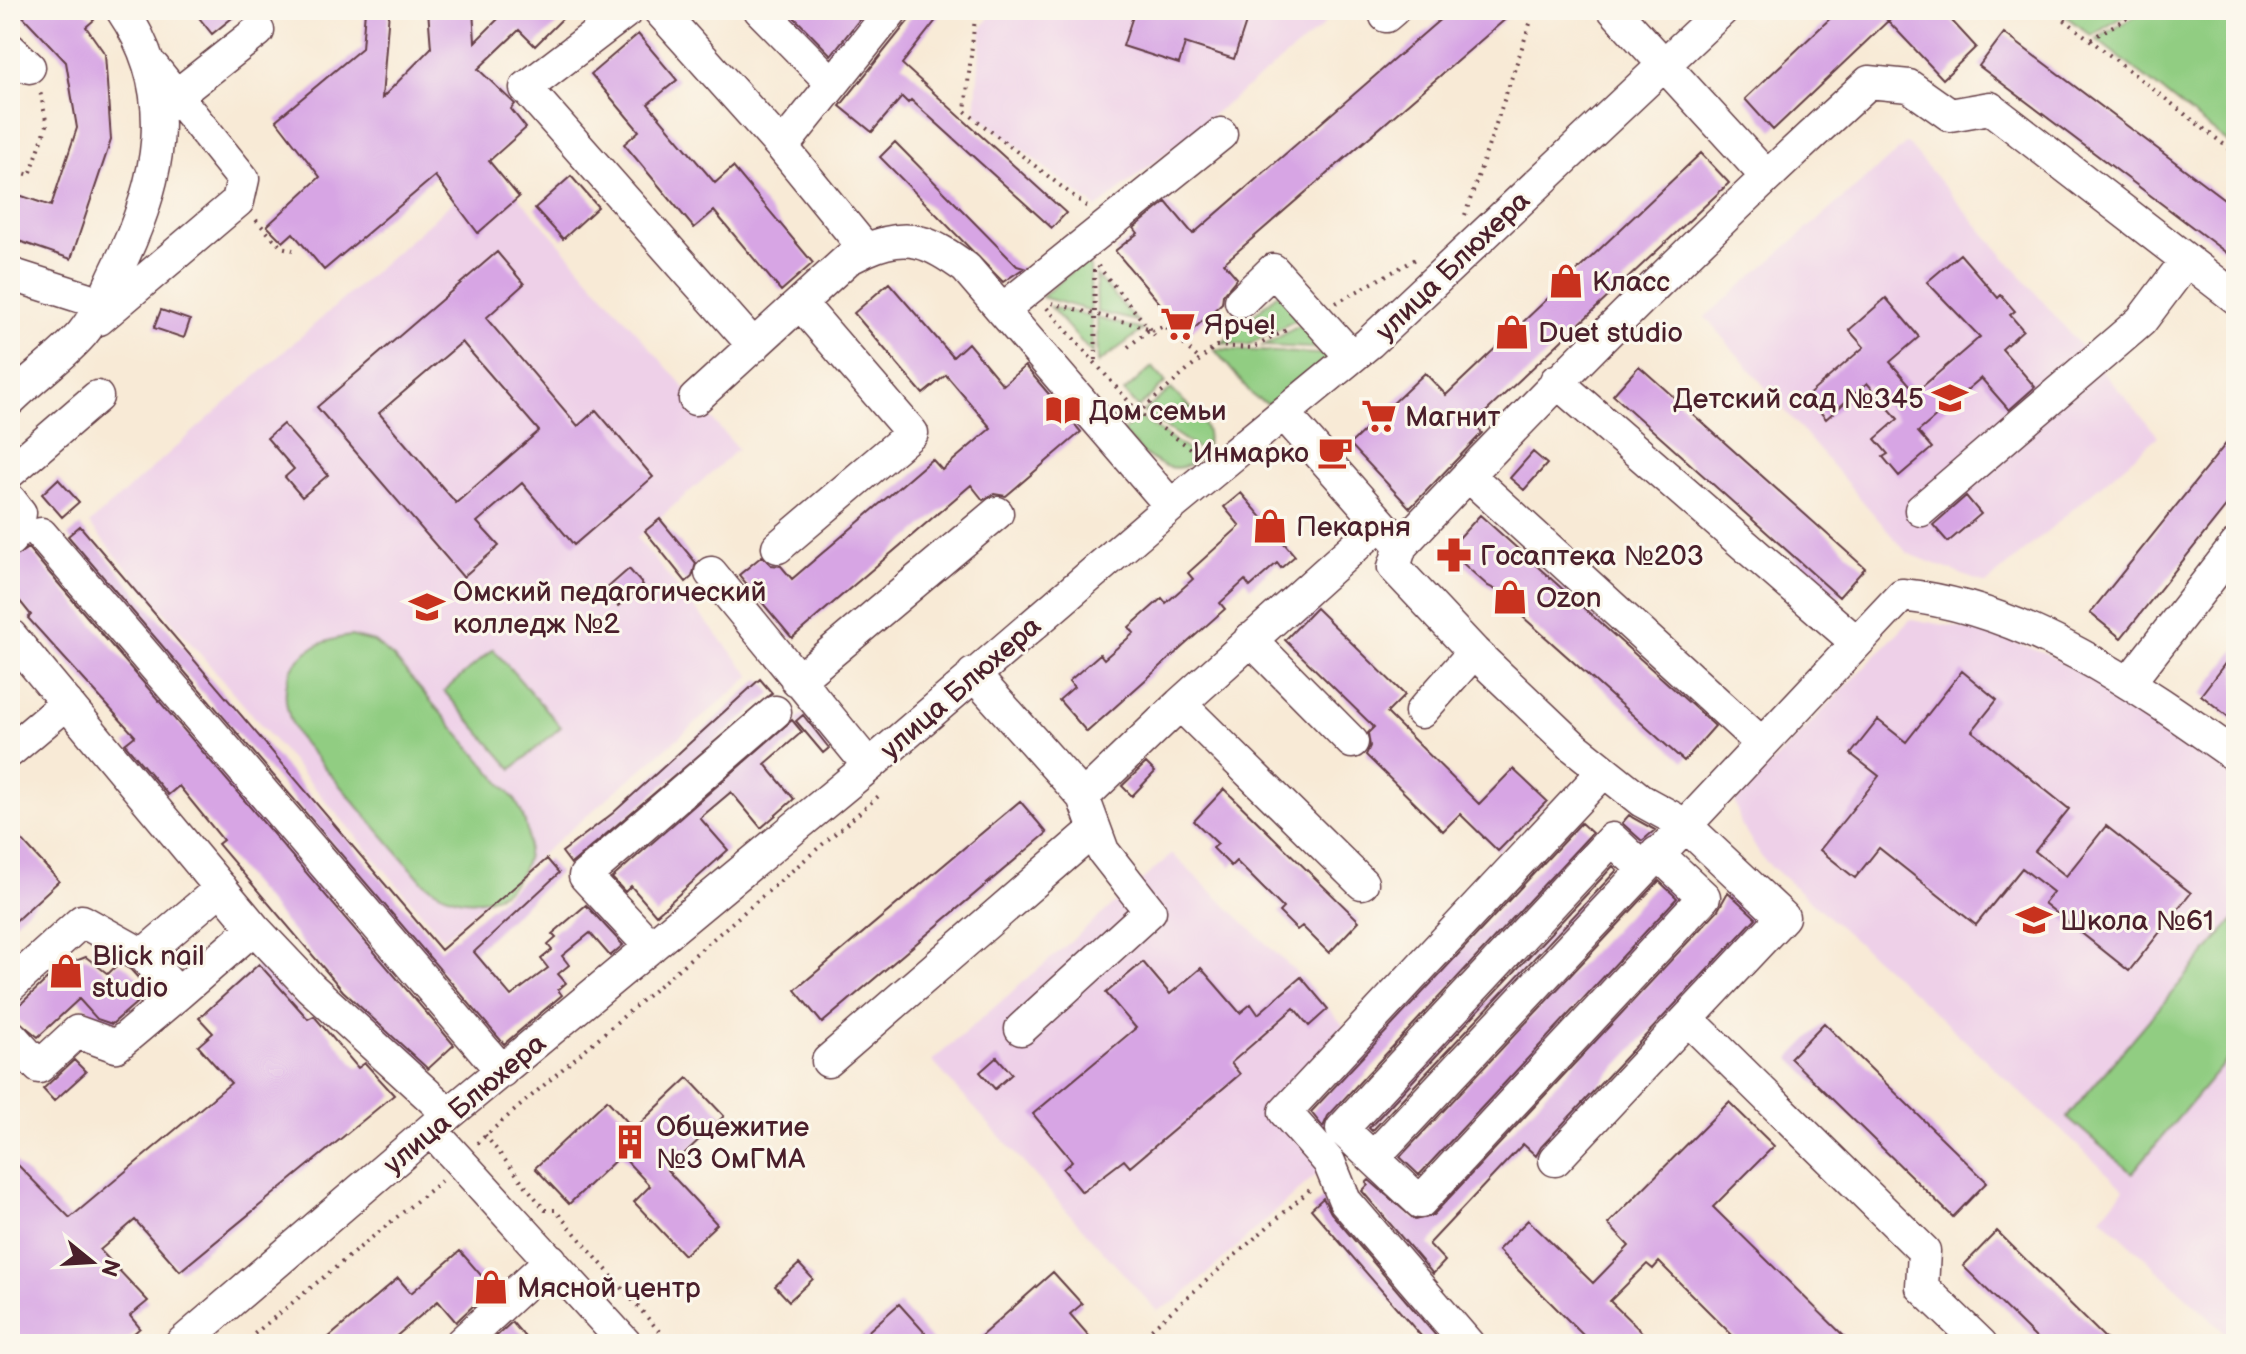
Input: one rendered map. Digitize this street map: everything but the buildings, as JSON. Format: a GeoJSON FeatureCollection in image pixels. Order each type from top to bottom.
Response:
{"type":"FeatureCollection","features":[{"type":"Feature","properties":{"kind":"street"},"geometry":{"type":"LineString","coordinates":[[10,400],[84,331],[238,201],[243,179],[168,98],[122,10]]}},
{"type":"Feature","properties":{"kind":"street"},"geometry":{"type":"LineString","coordinates":[[628,10],[526,88],[754,346]]}},
{"type":"Feature","properties":{"kind":"street"},"geometry":{"type":"LineString","coordinates":[[760,10],[832,83]]}},
{"type":"Feature","properties":{"kind":"street"},"geometry":{"type":"LineString","coordinates":[[782,147],[892,10]]}},
{"type":"Feature","properties":{"kind":"street"},"geometry":{"type":"LineString","coordinates":[[1614,10],[1766,176]]}},
{"type":"Feature","properties":{"kind":"street","name":"улица Блюхера"},"geometry":{"type":"LineString","coordinates":[[181,1344],[440,1122],[651,947],[876,779],[973,674],[1352,357],[1722,10]]}},
{"type":"Feature","properties":{"kind":"street"},"geometry":{"type":"LineString","coordinates":[[661,11],[782,147],[866,250]]}},
{"type":"Feature","properties":{"kind":"street"},"geometry":{"type":"LineString","coordinates":[[84,331],[131,242],[154,174],[168,98],[258,31]]}},
{"type":"Feature","properties":{"kind":"street"},"geometry":{"type":"LineString","coordinates":[[1083,797],[1250,639],[1468,475],[1556,381],[1766,176],[1869,82],[1909,86],[1950,115],[1990,108],[2236,298]]}},
{"type":"Feature","properties":{"kind":"street"},"geometry":{"type":"LineString","coordinates":[[1002,310],[1221,134]]}},
{"type":"Feature","properties":{"kind":"street"},"geometry":{"type":"LineString","coordinates":[[695,399],[848,259],[890,239],[914,240],[941,250],[966,268],[1171,506]]}},
{"type":"Feature","properties":{"kind":"street"},"geometry":{"type":"LineString","coordinates":[[1921,510],[2141,321],[2187,260]]}},
{"type":"Feature","properties":{"kind":"street"},"geometry":{"type":"LineString","coordinates":[[1241,301],[1273,270],[1352,357]]}},
{"type":"Feature","properties":{"kind":"street"},"geometry":{"type":"LineString","coordinates":[[10,274],[101,303]]}},
{"type":"Feature","properties":{"kind":"street"},"geometry":{"type":"LineString","coordinates":[[778,547],[912,433],[800,303]]}},
{"type":"Feature","properties":{"kind":"street"},"geometry":{"type":"LineString","coordinates":[[1556,381],[1856,642]]}},
{"type":"Feature","properties":{"kind":"street"},"geometry":{"type":"LineString","coordinates":[[10,472],[97,397]]}},
{"type":"Feature","properties":{"kind":"street"},"geometry":{"type":"LineString","coordinates":[[1284,414],[1391,535],[1394,567],[1474,652],[1573,746],[1642,801],[1684,824],[1783,917],[1555,1160]]}},
{"type":"Feature","properties":{"kind":"street"},"geometry":{"type":"LineString","coordinates":[[1468,475],[1761,743]]}},
{"type":"Feature","properties":{"kind":"street"},"geometry":{"type":"LineString","coordinates":[[10,500],[20,513],[17,532],[10,540]]}},
{"type":"Feature","properties":{"kind":"street"},"geometry":{"type":"LineString","coordinates":[[797,681],[997,513]]}},
{"type":"Feature","properties":{"kind":"street"},"geometry":{"type":"LineString","coordinates":[[41,534],[502,1071]]}},
{"type":"Feature","properties":{"kind":"street"},"geometry":{"type":"LineString","coordinates":[[2130,681],[2236,545]]}},
{"type":"Feature","properties":{"kind":"street"},"geometry":{"type":"LineString","coordinates":[[711,573],[876,779]]}},
{"type":"Feature","properties":{"kind":"street"},"geometry":{"type":"LineString","coordinates":[[1373,1158],[1902,595],[1923,597],[2032,632],[2130,681],[2236,756]]}},
{"type":"Feature","properties":{"kind":"street"},"geometry":{"type":"LineString","coordinates":[[10,635],[254,928],[440,1122],[460,1161],[626,1344]]}},
{"type":"Feature","properties":{"kind":"street"},"geometry":{"type":"LineString","coordinates":[[1250,639],[1352,742]]}},
{"type":"Feature","properties":{"kind":"street"},"geometry":{"type":"LineString","coordinates":[[1421,712],[1474,652]]}},
{"type":"Feature","properties":{"kind":"street"},"geometry":{"type":"LineString","coordinates":[[973,674],[1083,797],[1103,851],[1150,911],[1021,1029]]}},
{"type":"Feature","properties":{"kind":"street"},"geometry":{"type":"LineString","coordinates":[[10,751],[67,703]]}},
{"type":"Feature","properties":{"kind":"street"},"geometry":{"type":"LineString","coordinates":[[1180,704],[1362,883]]}},
{"type":"Feature","properties":{"kind":"street"},"geometry":{"type":"LineString","coordinates":[[651,947],[585,876],[775,712]]}},
{"type":"Feature","properties":{"kind":"street"},"geometry":{"type":"LineString","coordinates":[[1468,1344],[1345,1201],[1332,1170],[1285,1112],[1604,771]]}},
{"type":"Feature","properties":{"kind":"street"},"geometry":{"type":"LineString","coordinates":[[828,1061],[1094,830]]}},
{"type":"Feature","properties":{"kind":"street"},"geometry":{"type":"LineString","coordinates":[[1612,839],[1650,860],[1704,897],[1420,1202],[1342,1129],[1612,839]]}},
{"type":"Feature","properties":{"kind":"street"},"geometry":{"type":"LineString","coordinates":[[143,955],[221,888]]}},
{"type":"Feature","properties":{"kind":"street"},"geometry":{"type":"LineString","coordinates":[[10,986],[82,921],[143,955],[178,994]]}},
{"type":"Feature","properties":{"kind":"street"},"geometry":{"type":"LineString","coordinates":[[10,1035],[39,1067],[77,1032],[116,1046],[254,928]]}},
{"type":"Feature","properties":{"kind":"street"},"geometry":{"type":"LineString","coordinates":[[1688,1019],[1924,1251],[1922,1287],[1981,1344]]}},
{"type":"Feature","properties":{"kind":"street"},"geometry":{"type":"LineString","coordinates":[[460,1344],[551,1260]]}},
{"type":"Feature","properties":{"kind":"street"},"geometry":{"type":"LineString","coordinates":[[439,1344],[444,1339],[448,1344]]}},
{"type":"Feature","properties":{"kind":"path"},"geometry":{"type":"LineString","coordinates":[[981,10],[975,18],[965,111],[1110,224]]}},
{"type":"Feature","properties":{"kind":"path"},"geometry":{"type":"LineString","coordinates":[[2052,10],[2236,154]]}},
{"type":"Feature","properties":{"kind":"path"},"geometry":{"type":"LineString","coordinates":[[2090,40],[2140,10]]}},
{"type":"Feature","properties":{"kind":"path"},"geometry":{"type":"LineString","coordinates":[[1462,222],[1533,15]]}},
{"type":"Feature","properties":{"kind":"path"},"geometry":{"type":"LineString","coordinates":[[10,169],[30,175],[47,125],[39,83],[19,58]]}},
{"type":"Feature","properties":{"kind":"path"},"geometry":{"type":"LineString","coordinates":[[238,201],[281,247],[293,250]]}},
{"type":"Feature","properties":{"kind":"path"},"geometry":{"type":"LineString","coordinates":[[1096,364],[1094,262],[1156,337]]}},
{"type":"Feature","properties":{"kind":"path"},"geometry":{"type":"LineString","coordinates":[[1152,330],[1041,301],[1138,412],[1203,457]]}},
{"type":"Feature","properties":{"kind":"path"},"geometry":{"type":"LineString","coordinates":[[1128,347],[1152,330],[1164,326],[1199,359]]}},
{"type":"Feature","properties":{"kind":"path"},"geometry":{"type":"LineString","coordinates":[[1111,436],[1188,367]]}},
{"type":"Feature","properties":{"kind":"path"},"geometry":{"type":"LineString","coordinates":[[242,1344],[448,1176],[485,1135],[876,779]]}},
{"type":"Feature","properties":{"kind":"path"},"geometry":{"type":"LineString","coordinates":[[485,1135],[545,1210],[555,1210],[670,1344]]}},
{"type":"Feature","properties":{"kind":"path"},"geometry":{"type":"LineString","coordinates":[[1149,1344],[1150,1330],[1332,1170]]}},
{"type":"Feature","properties":{"kind":"shaded area"},"geometry":{"type":"Polygon","coordinates":[[[994,10],[1333,10],[1321,28],[1097,208],[975,113],[982,28],[994,10]]]}},
{"type":"Feature","properties":{"kind":"shaded area","name":"Детский сад №345"},"geometry":{"type":"Polygon","coordinates":[[[1907,143],[2158,436],[1986,584],[1907,553],[1705,317],[1907,143]]]}},
{"type":"Feature","properties":{"kind":"shaded area","name":"Омский педагогический колледж №2"},"geometry":{"type":"Polygon","coordinates":[[[519,197],[738,449],[637,538],[751,676],[443,938],[89,524],[454,201],[478,233],[519,197]]]}},
{"type":"Feature","properties":{"kind":"shaded area","name":"Школа №61"},"geometry":{"type":"Polygon","coordinates":[[[1911,619],[1989,633],[2045,653],[2161,719],[2236,779],[2236,1334],[2232,1339],[2101,1217],[2124,1189],[1903,983],[1762,858],[1741,824],[1735,802],[1911,619]]]}},
{"type":"Feature","properties":{"kind":"shaded area"},"geometry":{"type":"Polygon","coordinates":[[[1172,854],[1301,977],[1344,1026],[1270,1109],[1322,1169],[1178,1300],[1157,1311],[932,1061],[1172,854]]]}},
{"type":"Feature","properties":{"kind":"green space"},"geometry":{"type":"Polygon","coordinates":[[[2058,10],[2134,10],[2091,36],[2058,10]]]}},
{"type":"Feature","properties":{"kind":"green space"},"geometry":{"type":"Polygon","coordinates":[[[2147,10],[2212,10],[2236,29],[2236,149],[2096,39],[2147,10]]]}},
{"type":"Feature","properties":{"kind":"green space"},"geometry":{"type":"Polygon","coordinates":[[[1085,260],[1090,267],[1091,311],[1042,297],[1085,260]]]}},
{"type":"Feature","properties":{"kind":"green space"},"geometry":{"type":"Polygon","coordinates":[[[1096,276],[1098,278],[1137,321],[1097,312],[1096,276]]]}},
{"type":"Feature","properties":{"kind":"green space"},"geometry":{"type":"Polygon","coordinates":[[[1281,291],[1302,317],[1248,345],[1222,343],[1281,291]]]}},
{"type":"Feature","properties":{"kind":"green space"},"geometry":{"type":"Polygon","coordinates":[[[1050,307],[1091,316],[1093,355],[1050,307]]]}},
{"type":"Feature","properties":{"kind":"green space"},"geometry":{"type":"Polygon","coordinates":[[[1097,318],[1143,330],[1098,363],[1097,318]]]}},
{"type":"Feature","properties":{"kind":"green space"},"geometry":{"type":"Polygon","coordinates":[[[1306,322],[1332,349],[1263,346],[1306,322]]]}},
{"type":"Feature","properties":{"kind":"green space"},"geometry":{"type":"Polygon","coordinates":[[[1214,349],[1340,355],[1271,405],[1255,398],[1214,349]]]}},
{"type":"Feature","properties":{"kind":"green space"},"geometry":{"type":"Polygon","coordinates":[[[1152,367],[1166,382],[1138,408],[1124,392],[1152,367]]]}},
{"type":"Feature","properties":{"kind":"green space"},"geometry":{"type":"Polygon","coordinates":[[[1171,389],[1200,417],[1207,433],[1204,453],[1143,412],[1171,389]]]}},
{"type":"Feature","properties":{"kind":"green space"},"geometry":{"type":"Polygon","coordinates":[[[1139,417],[1200,458],[1178,468],[1157,463],[1122,432],[1139,417]]]}},
{"type":"Feature","properties":{"kind":"green space"},"geometry":{"type":"Polygon","coordinates":[[[351,636],[374,642],[393,657],[516,801],[526,827],[527,851],[521,872],[509,888],[491,898],[470,901],[447,895],[422,881],[299,738],[286,701],[286,685],[291,670],[313,648],[330,640],[351,636]]]}},
{"type":"Feature","properties":{"kind":"green space"},"geometry":{"type":"Polygon","coordinates":[[[493,649],[561,727],[512,769],[444,691],[493,649]]]}},
{"type":"Feature","properties":{"kind":"green space"},"geometry":{"type":"Polygon","coordinates":[[[2236,917],[2236,1049],[2132,1173],[2067,1117],[2236,917]]]}},
{"type":"Feature","properties":{"kind":"place","name":"Класс"},"geometry":{"type":"Point","coordinates":[1566,281]}},
{"type":"Feature","properties":{"kind":"place","name":"Ярче!"},"geometry":{"type":"Point","coordinates":[1178,324]}},
{"type":"Feature","properties":{"kind":"place","name":"Duet studio"},"geometry":{"type":"Point","coordinates":[1512,332]}},
{"type":"Feature","properties":{"kind":"place","name":"Детский сад №345"},"geometry":{"type":"Point","coordinates":[1950,398]}},
{"type":"Feature","properties":{"kind":"place","name":"Дом семьи"},"geometry":{"type":"Point","coordinates":[1063,410]}},
{"type":"Feature","properties":{"kind":"place","name":"Магнит"},"geometry":{"type":"Point","coordinates":[1379,416]}},
{"type":"Feature","properties":{"kind":"place","name":"Инмарко"},"geometry":{"type":"Point","coordinates":[1335,452]}},
{"type":"Feature","properties":{"kind":"place","name":"Пекарня"},"geometry":{"type":"Point","coordinates":[1270,526]}},
{"type":"Feature","properties":{"kind":"place","name":"Госаптека №203"},"geometry":{"type":"Point","coordinates":[1454,555]}},
{"type":"Feature","properties":{"kind":"place","name":"Ozon"},"geometry":{"type":"Point","coordinates":[1510,597]}},
{"type":"Feature","properties":{"kind":"place","name":"Омский педагогический колледж №2"},"geometry":{"type":"Point","coordinates":[427,607]}},
{"type":"Feature","properties":{"kind":"place","name":"Школа №61"},"geometry":{"type":"Point","coordinates":[2034,920]}},
{"type":"Feature","properties":{"kind":"place","name":"Blick nail studio"},"geometry":{"type":"Point","coordinates":[66,971]}},
{"type":"Feature","properties":{"kind":"place","name":"Общежитие №3 ОмГМА"},"geometry":{"type":"Point","coordinates":[630,1142]}},
{"type":"Feature","properties":{"kind":"place","name":"Мясной центр"},"geometry":{"type":"Point","coordinates":[491,1287]}}]}
